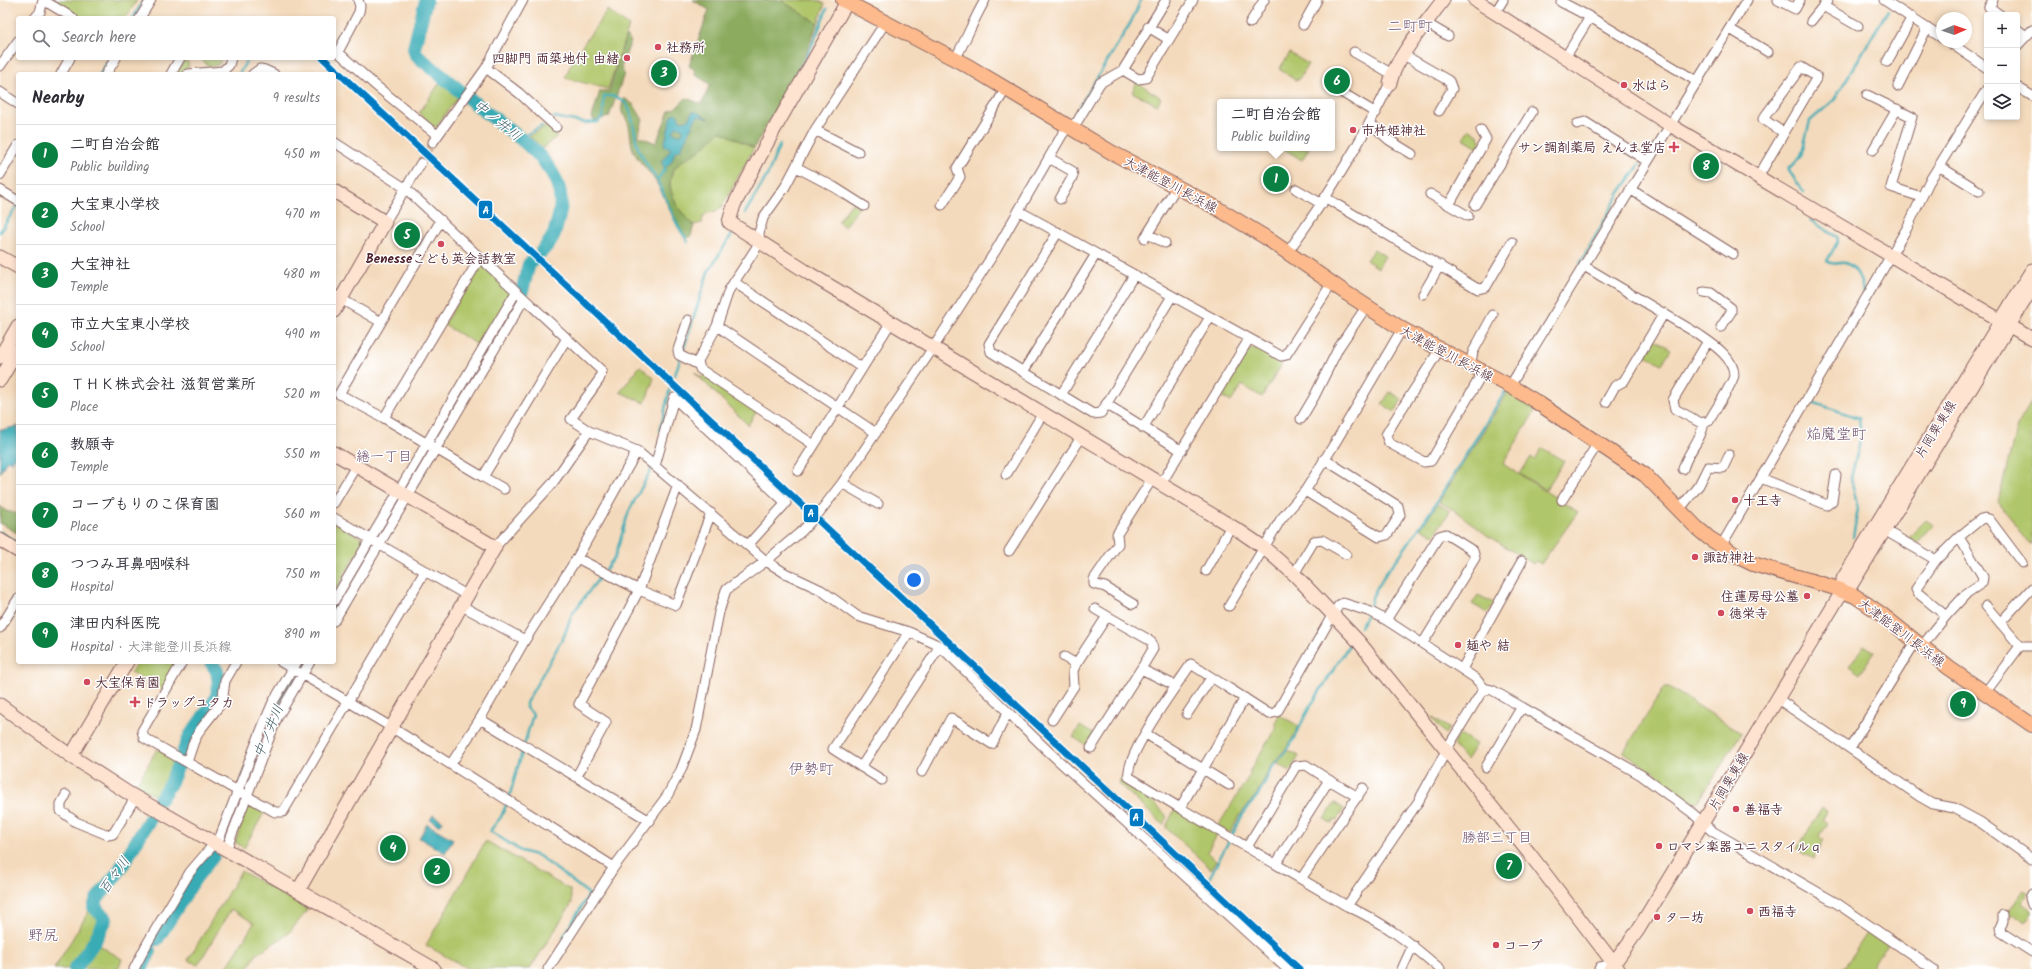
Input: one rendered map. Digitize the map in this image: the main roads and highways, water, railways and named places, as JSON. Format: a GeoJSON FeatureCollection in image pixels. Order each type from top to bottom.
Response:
{"type":"FeatureCollection","features":[{"type":"Feature","properties":{"kind":"main road","name":"大津能登川長浜線"},"geometry":{"type":"LineString","coordinates":[[846,1],[1007,88],[1068,127],[1111,152],[1225,212],[1366,307],[1439,350],[1510,386],[1598,443],[1645,475],[1697,528],[1721,546],[1753,564],[1843,590],[1869,605],[1986,693],[2032,724]]}},
{"type":"Feature","properties":{"kind":"water"},"geometry":{"type":"Polygon","coordinates":[[[692,112],[697,112],[709,119],[699,116],[696,118],[681,149],[675,152],[672,161],[665,169],[661,162],[671,149],[664,145],[671,118],[674,113],[677,114],[681,121],[688,120],[692,112]],[[677,126],[673,132],[675,134],[682,134],[683,129],[677,126]]]}},
{"type":"Feature","properties":{"kind":"water"},"geometry":{"type":"Polygon","coordinates":[[[16,426],[16,455],[12,462],[7,460],[0,473],[0,428],[1,430],[16,426]]]}},
{"type":"Feature","properties":{"kind":"water"},"geometry":{"type":"Polygon","coordinates":[[[433,815],[443,821],[440,826],[430,820],[433,815]]]}},
{"type":"Feature","properties":{"kind":"water"},"geometry":{"type":"Polygon","coordinates":[[[427,824],[453,839],[445,853],[419,838],[427,824]]]}},
{"type":"Feature","properties":{"kind":"waterway","name":"百々川"},"geometry":{"type":"LineString","coordinates":[[134,16],[144,0]]}},
{"type":"Feature","properties":{"kind":"waterway","name":"中ノ井川"},"geometry":{"type":"LineString","coordinates":[[426,0],[414,48],[416,55],[527,144],[540,156],[550,169],[557,184],[561,199],[559,216],[554,235],[542,251]]}},
{"type":"Feature","properties":{"kind":"waterway"},"geometry":{"type":"LineString","coordinates":[[1072,119],[1131,22],[1141,0]]}},
{"type":"Feature","properties":{"kind":"waterway"},"geometry":{"type":"LineString","coordinates":[[787,92],[807,57],[827,9]]}},
{"type":"Feature","properties":{"kind":"waterway"},"geometry":{"type":"LineString","coordinates":[[1804,192],[1789,171],[1789,168],[1801,156],[1810,121],[1834,100],[1888,10]]}},
{"type":"Feature","properties":{"kind":"waterway","name":"百々川"},"geometry":{"type":"LineString","coordinates":[[101,72],[109,60]]}},
{"type":"Feature","properties":{"kind":"waterway"},"geometry":{"type":"LineString","coordinates":[[240,72],[247,60]]}},
{"type":"Feature","properties":{"kind":"waterway"},"geometry":{"type":"LineString","coordinates":[[554,117],[585,123],[598,122],[603,116],[604,96],[622,100],[631,113],[638,148],[657,180]]}},
{"type":"Feature","properties":{"kind":"waterway"},"geometry":{"type":"LineString","coordinates":[[520,138],[542,126]]}},
{"type":"Feature","properties":{"kind":"waterway"},"geometry":{"type":"LineString","coordinates":[[745,213],[767,176],[780,144]]}},
{"type":"Feature","properties":{"kind":"waterway"},"geometry":{"type":"LineString","coordinates":[[1580,264],[1619,194],[1640,164]]}},
{"type":"Feature","properties":{"kind":"waterway"},"geometry":{"type":"LineString","coordinates":[[665,169],[657,180],[678,226],[688,242]]}},
{"type":"Feature","properties":{"kind":"waterway","name":"百々川"},"geometry":{"type":"LineString","coordinates":[[0,232],[16,207]]}},
{"type":"Feature","properties":{"kind":"waterway"},"geometry":{"type":"LineString","coordinates":[[1810,220],[1837,237],[1838,241],[1827,261],[1833,264],[1845,263],[1853,268],[1862,286],[1863,295]]}},
{"type":"Feature","properties":{"kind":"waterway"},"geometry":{"type":"LineString","coordinates":[[682,354],[708,272],[732,234]]}},
{"type":"Feature","properties":{"kind":"waterway","name":"中ノ井川"},"geometry":{"type":"LineString","coordinates":[[522,291],[529,264],[533,261]]}},
{"type":"Feature","properties":{"kind":"waterway","name":"中ノ井川"},"geometry":{"type":"LineString","coordinates":[[435,440],[517,302]]}},
{"type":"Feature","properties":{"kind":"waterway"},"geometry":{"type":"LineString","coordinates":[[675,375],[680,359]]}},
{"type":"Feature","properties":{"kind":"waterway"},"geometry":{"type":"LineString","coordinates":[[660,431],[670,388]]}},
{"type":"Feature","properties":{"kind":"waterway"},"geometry":{"type":"LineString","coordinates":[[1369,609],[1373,595],[1387,571],[1431,511],[1507,389]]}},
{"type":"Feature","properties":{"kind":"waterway"},"geometry":{"type":"LineString","coordinates":[[1809,401],[1859,418],[1861,437],[1851,478],[1858,509],[1853,537]]}},
{"type":"Feature","properties":{"kind":"waterway","name":"中ノ井川"},"geometry":{"type":"LineString","coordinates":[[411,482],[428,453]]}},
{"type":"Feature","properties":{"kind":"waterway"},"geometry":{"type":"LineString","coordinates":[[605,570],[615,557],[629,511],[653,466]]}},
{"type":"Feature","properties":{"kind":"waterway","name":"中ノ井川"},"geometry":{"type":"LineString","coordinates":[[378,536],[397,505]]}},
{"type":"Feature","properties":{"kind":"waterway","name":"百々川"},"geometry":{"type":"LineString","coordinates":[[0,532],[16,542]]}},
{"type":"Feature","properties":{"kind":"waterway","name":"中ノ井川"},"geometry":{"type":"LineString","coordinates":[[336,608],[371,548]]}},
{"type":"Feature","properties":{"kind":"waterway"},"geometry":{"type":"LineString","coordinates":[[509,798],[533,714],[526,708],[526,703],[564,636],[572,614],[602,574]]}},
{"type":"Feature","properties":{"kind":"waterway"},"geometry":{"type":"LineString","coordinates":[[1360,627],[1367,614]]}},
{"type":"Feature","properties":{"kind":"waterway"},"geometry":{"type":"LineString","coordinates":[[1204,888],[1243,814],[1258,795],[1273,766],[1290,746],[1308,710],[1349,645]]}},
{"type":"Feature","properties":{"kind":"waterway","name":"百々川"},"geometry":{"type":"LineString","coordinates":[[160,799],[171,782],[190,736],[216,699],[219,685],[217,671],[212,664]]}},
{"type":"Feature","properties":{"kind":"waterway","name":"中ノ井川"},"geometry":{"type":"LineString","coordinates":[[246,785],[273,715],[295,678]]}},
{"type":"Feature","properties":{"kind":"waterway","name":"中ノ井川"},"geometry":{"type":"LineString","coordinates":[[226,837],[240,802]]}},
{"type":"Feature","properties":{"kind":"waterway"},"geometry":{"type":"LineString","coordinates":[[507,803],[501,817],[490,831],[521,851],[539,856],[589,894],[563,938]]}},
{"type":"Feature","properties":{"kind":"waterway","name":"百々川"},"geometry":{"type":"LineString","coordinates":[[75,969],[94,942],[106,919],[94,907],[97,899],[119,871],[149,820]]}},
{"type":"Feature","properties":{"kind":"waterway","name":"中ノ井川"},"geometry":{"type":"LineString","coordinates":[[157,939],[196,877],[213,856]]}},
{"type":"Feature","properties":{"kind":"waterway","name":"中ノ井川"},"geometry":{"type":"LineString","coordinates":[[141,969],[150,951]]}},
{"type":"Feature","properties":{"kind":"waterway"},"geometry":{"type":"LineString","coordinates":[[1266,956],[1280,969]]}},
{"type":"Feature","properties":{"kind":"tunnel"},"geometry":{"type":"LineString","coordinates":[[421,163],[433,142]]}},
{"type":"Feature","properties":{"kind":"place","name":"社務所"},"geometry":{"type":"Point","coordinates":[658,47]}},
{"type":"Feature","properties":{"kind":"place","name":"四脚門 両築地付 由緒"},"geometry":{"type":"Point","coordinates":[627,58]}},
{"type":"Feature","properties":{"kind":"place","name":"大宝神社"},"geometry":{"type":"Point","coordinates":[664,73]}},
{"type":"Feature","properties":{"kind":"place","name":"教願寺"},"geometry":{"type":"Point","coordinates":[1337,81]}},
{"type":"Feature","properties":{"kind":"place","name":"水はら"},"geometry":{"type":"Point","coordinates":[1624,85]}},
{"type":"Feature","properties":{"kind":"place","name":"市杵姫神社"},"geometry":{"type":"Point","coordinates":[1353,130]}},
{"type":"Feature","properties":{"kind":"place","name":"サン調剤薬局 えんま堂店"},"geometry":{"type":"Point","coordinates":[1674,147]}},
{"type":"Feature","properties":{"kind":"place","name":"つつみ耳鼻咽喉科"},"geometry":{"type":"Point","coordinates":[1706,166]}},
{"type":"Feature","properties":{"kind":"place","name":"二町自治会館"},"geometry":{"type":"Point","coordinates":[1276,179]}},
{"type":"Feature","properties":{"kind":"place","name":"ＴＨＫ株式会社 滋賀営業所"},"geometry":{"type":"Point","coordinates":[407,235]}},
{"type":"Feature","properties":{"kind":"place","name":"Benesseこども英会話教室"},"geometry":{"type":"Point","coordinates":[441,244]}},
{"type":"Feature","properties":{"kind":"place","name":"十王寺"},"geometry":{"type":"Point","coordinates":[1735,500]}},
{"type":"Feature","properties":{"kind":"place","name":"諏訪神社"},"geometry":{"type":"Point","coordinates":[1695,557]}},
{"type":"Feature","properties":{"kind":"place","name":"住蓮房母公墓"},"geometry":{"type":"Point","coordinates":[1807,596]}},
{"type":"Feature","properties":{"kind":"place","name":"徳栄寺"},"geometry":{"type":"Point","coordinates":[1721,613]}},
{"type":"Feature","properties":{"kind":"place","name":"麺や 結"},"geometry":{"type":"Point","coordinates":[1458,645]}},
{"type":"Feature","properties":{"kind":"place","name":"大宝保育園"},"geometry":{"type":"Point","coordinates":[87,682]}},
{"type":"Feature","properties":{"kind":"place","name":"ドラッグユタカ"},"geometry":{"type":"Point","coordinates":[135,702]}},
{"type":"Feature","properties":{"kind":"place","name":"津田内科医院"},"geometry":{"type":"Point","coordinates":[1963,704]}},
{"type":"Feature","properties":{"kind":"place","name":"善福寺"},"geometry":{"type":"Point","coordinates":[1736,809]}},
{"type":"Feature","properties":{"kind":"place","name":"ロマン楽器ユニスタイルｑ"},"geometry":{"type":"Point","coordinates":[1659,846]}},
{"type":"Feature","properties":{"kind":"place","name":"市立大宝東小学校"},"geometry":{"type":"Point","coordinates":[393,848]}},
{"type":"Feature","properties":{"kind":"place","name":"コープもりのこ保育園"},"geometry":{"type":"Point","coordinates":[1509,866]}},
{"type":"Feature","properties":{"kind":"place","name":"大宝東小学校"},"geometry":{"type":"Point","coordinates":[437,871]}},
{"type":"Feature","properties":{"kind":"place","name":"西福寺"},"geometry":{"type":"Point","coordinates":[1750,911]}},
{"type":"Feature","properties":{"kind":"place","name":"ター坊"},"geometry":{"type":"Point","coordinates":[1657,917]}},
{"type":"Feature","properties":{"kind":"place","name":"コープ"},"geometry":{"type":"Point","coordinates":[1496,945]}},
{"type":"Feature","properties":{"kind":"district","name":"二町町"},"geometry":{"type":"Point","coordinates":[1410,26]}},
{"type":"Feature","properties":{"kind":"district","name":"焔魔堂町"},"geometry":{"type":"Point","coordinates":[1836,434]}},
{"type":"Feature","properties":{"kind":"district","name":"綣一丁目"},"geometry":{"type":"Point","coordinates":[384,456]}},
{"type":"Feature","properties":{"kind":"district","name":"伊勢町"},"geometry":{"type":"Point","coordinates":[811,769]}},
{"type":"Feature","properties":{"kind":"district","name":"勝部三丁目"},"geometry":{"type":"Point","coordinates":[1497,837]}},
{"type":"Feature","properties":{"kind":"district","name":"野尻"},"geometry":{"type":"Point","coordinates":[43,935]}}]}
